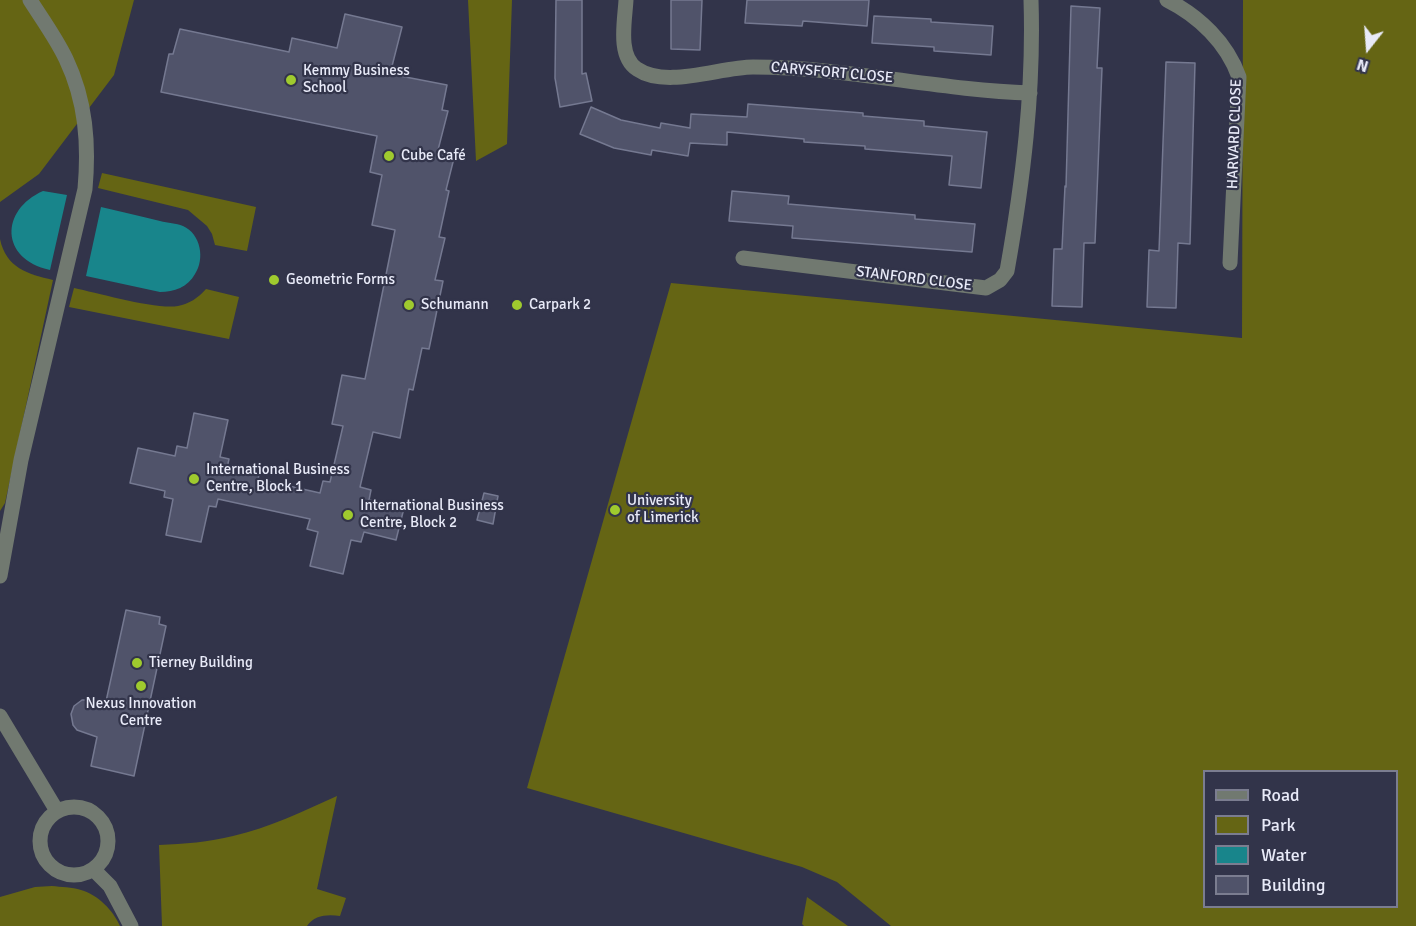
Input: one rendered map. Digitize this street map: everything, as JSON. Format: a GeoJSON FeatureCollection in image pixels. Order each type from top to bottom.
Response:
{"type":"FeatureCollection","features":[{"type":"Feature","properties":{"kind":"street"},"geometry":{"type":"LineString","coordinates":[[0,576],[21,460],[85,189],[87,159],[84,116],[76,83],[66,58],[30,0]]}},
{"type":"Feature","properties":{"kind":"street","name":"CARYSFORT CLOSE"},"geometry":{"type":"LineString","coordinates":[[626,0],[625,49],[629,62],[649,75],[681,76],[741,67],[796,67],[1030,93]]}},
{"type":"Feature","properties":{"kind":"street","name":"STANFORD CLOSE"},"geometry":{"type":"LineString","coordinates":[[743,258],[986,288],[1000,280],[1007,271],[1022,186],[1030,93],[1031,0]]}},
{"type":"Feature","properties":{"kind":"street","name":"HARVARD CLOSE"},"geometry":{"type":"LineString","coordinates":[[1167,0],[1190,13],[1226,49],[1239,77],[1230,263]]}},
{"type":"Feature","properties":{"kind":"street"},"geometry":{"type":"LineString","coordinates":[[0,716],[57,811]]}},
{"type":"Feature","properties":{"kind":"street"},"geometry":{"type":"LineString","coordinates":[[77,807],[87,809],[102,822],[108,842],[101,861],[93,869],[74,875],[64,874],[47,862],[40,841],[42,829],[57,811],[77,807]]}},
{"type":"Feature","properties":{"kind":"street"},"geometry":{"type":"LineString","coordinates":[[93,869],[110,886],[131,926]]}},
{"type":"Feature","properties":{"kind":"green space"},"geometry":{"type":"Polygon","coordinates":[[[0,0],[134,0],[114,75],[39,174],[0,202],[0,0]]]}},
{"type":"Feature","properties":{"kind":"green space"},"geometry":{"type":"Polygon","coordinates":[[[468,0],[512,0],[507,144],[476,161],[468,0]]]}},
{"type":"Feature","properties":{"kind":"green space"},"geometry":{"type":"Polygon","coordinates":[[[1243,0],[1416,0],[1416,926],[891,926],[837,882],[802,867],[527,788],[671,283],[1242,338],[1243,0]]]}},
{"type":"Feature","properties":{"kind":"green space"},"geometry":{"type":"Polygon","coordinates":[[[102,173],[256,207],[247,251],[215,245],[207,226],[188,210],[98,188],[102,173]]]}},
{"type":"Feature","properties":{"kind":"green space"},"geometry":{"type":"Polygon","coordinates":[[[0,239],[7,257],[19,268],[53,280],[5,503],[0,511],[0,239]]]}},
{"type":"Feature","properties":{"kind":"green space"},"geometry":{"type":"Polygon","coordinates":[[[74,288],[168,307],[190,302],[206,289],[239,297],[229,339],[69,307],[74,288]]]}},
{"type":"Feature","properties":{"kind":"green space"},"geometry":{"type":"Polygon","coordinates":[[[337,796],[317,889],[346,898],[340,916],[322,916],[307,926],[162,926],[159,845],[206,841],[246,833],[286,819],[337,796]]]}},
{"type":"Feature","properties":{"kind":"green space"},"geometry":{"type":"Polygon","coordinates":[[[35,887],[78,889],[93,895],[109,909],[120,926],[0,926],[0,897],[35,887]]]}},
{"type":"Feature","properties":{"kind":"green space"},"geometry":{"type":"Polygon","coordinates":[[[807,897],[848,926],[804,926],[802,924],[807,897]]]}},
{"type":"Feature","properties":{"kind":"water"},"geometry":{"type":"Polygon","coordinates":[[[43,191],[67,195],[50,270],[22,256],[14,245],[12,234],[13,221],[19,210],[29,199],[43,191]]]}},
{"type":"Feature","properties":{"kind":"water"},"geometry":{"type":"Polygon","coordinates":[[[101,207],[178,224],[189,230],[200,247],[200,261],[192,279],[180,288],[160,292],[86,276],[101,207]]]}},
{"type":"Feature","properties":{"kind":"building"},"geometry":{"type":"Polygon","coordinates":[[[556,0],[582,0],[582,74],[586,73],[592,101],[560,107],[555,78],[556,0]]]}},
{"type":"Feature","properties":{"kind":"building"},"geometry":{"type":"Polygon","coordinates":[[[671,0],[702,0],[700,50],[671,49],[671,0]]]}},
{"type":"Feature","properties":{"kind":"building"},"geometry":{"type":"Polygon","coordinates":[[[747,0],[869,0],[867,26],[803,21],[802,26],[745,23],[747,0]]]}},
{"type":"Feature","properties":{"kind":"building"},"geometry":{"type":"Polygon","coordinates":[[[1071,6],[1100,8],[1097,68],[1102,68],[1095,243],[1084,243],[1082,307],[1052,306],[1054,249],[1062,249],[1066,187],[1071,6]]]}},
{"type":"Feature","properties":{"kind":"building"},"geometry":{"type":"Polygon","coordinates":[[[345,14],[402,27],[390,74],[447,85],[442,110],[448,111],[438,150],[455,154],[446,190],[449,191],[439,237],[445,238],[435,280],[443,281],[429,349],[422,348],[413,390],[409,389],[400,438],[373,432],[360,487],[371,490],[369,500],[404,508],[396,540],[364,532],[361,542],[351,540],[343,574],[310,566],[318,532],[307,529],[310,519],[218,499],[216,507],[209,506],[201,542],[166,535],[173,499],[164,497],[165,491],[130,483],[138,448],[175,456],[177,446],[187,448],[194,413],[228,420],[220,457],[229,459],[227,468],[259,475],[258,479],[320,493],[323,481],[330,482],[343,426],[332,424],[342,375],[365,379],[395,230],[372,225],[382,175],[370,172],[377,136],[161,92],[169,54],[173,54],[180,29],[289,52],[292,38],[337,48],[345,14]]]}},
{"type":"Feature","properties":{"kind":"building"},"geometry":{"type":"Polygon","coordinates":[[[874,16],[993,26],[991,55],[934,51],[934,47],[872,43],[874,16]]]}},
{"type":"Feature","properties":{"kind":"building"},"geometry":{"type":"Polygon","coordinates":[[[1166,62],[1195,63],[1190,244],[1178,243],[1176,308],[1147,307],[1149,250],[1159,251],[1166,62]]]}},
{"type":"Feature","properties":{"kind":"building"},"geometry":{"type":"Polygon","coordinates":[[[748,104],[863,113],[863,116],[924,121],[924,126],[987,132],[981,188],[949,185],[952,156],[865,149],[865,146],[804,142],[804,139],[727,132],[727,145],[690,143],[688,156],[652,150],[651,155],[614,148],[580,134],[591,107],[621,120],[660,128],[661,123],[690,128],[691,114],[747,117],[748,104]]]}},
{"type":"Feature","properties":{"kind":"building"},"geometry":{"type":"Polygon","coordinates":[[[732,191],[789,196],[788,204],[915,215],[915,219],[975,224],[972,252],[792,238],[793,226],[729,221],[732,191]]]}},
{"type":"Feature","properties":{"kind":"building"},"geometry":{"type":"Polygon","coordinates":[[[484,493],[498,496],[493,524],[477,520],[484,493]]]}},
{"type":"Feature","properties":{"kind":"building","name":"Tierney Building"},"geometry":{"type":"Polygon","coordinates":[[[126,610],[160,617],[159,624],[166,626],[134,776],[91,766],[97,737],[77,730],[73,725],[71,714],[74,706],[82,700],[105,706],[126,610]]]}},
{"type":"Feature","properties":{"kind":"place","name":"Kemmy Business School"},"geometry":{"type":"Point","coordinates":[291,80]}},
{"type":"Feature","properties":{"kind":"place","name":"Cube Café"},"geometry":{"type":"Point","coordinates":[389,156]}},
{"type":"Feature","properties":{"kind":"place","name":"Geometric Forms"},"geometry":{"type":"Point","coordinates":[274,280]}},
{"type":"Feature","properties":{"kind":"place","name":"Schumann"},"geometry":{"type":"Point","coordinates":[409,305]}},
{"type":"Feature","properties":{"kind":"place","name":"Carpark 2"},"geometry":{"type":"Point","coordinates":[517,305]}},
{"type":"Feature","properties":{"kind":"place","name":"International Business Centre, Block 1"},"geometry":{"type":"Point","coordinates":[194,479]}},
{"type":"Feature","properties":{"kind":"place","name":"University of Limerick"},"geometry":{"type":"Point","coordinates":[615,510]}},
{"type":"Feature","properties":{"kind":"place","name":"International Business Centre, Block 2"},"geometry":{"type":"Point","coordinates":[348,515]}},
{"type":"Feature","properties":{"kind":"place","name":"Tierney Building"},"geometry":{"type":"Point","coordinates":[137,663]}},
{"type":"Feature","properties":{"kind":"place","name":"Nexus Innovation Centre"},"geometry":{"type":"Point","coordinates":[141,686]}}]}
